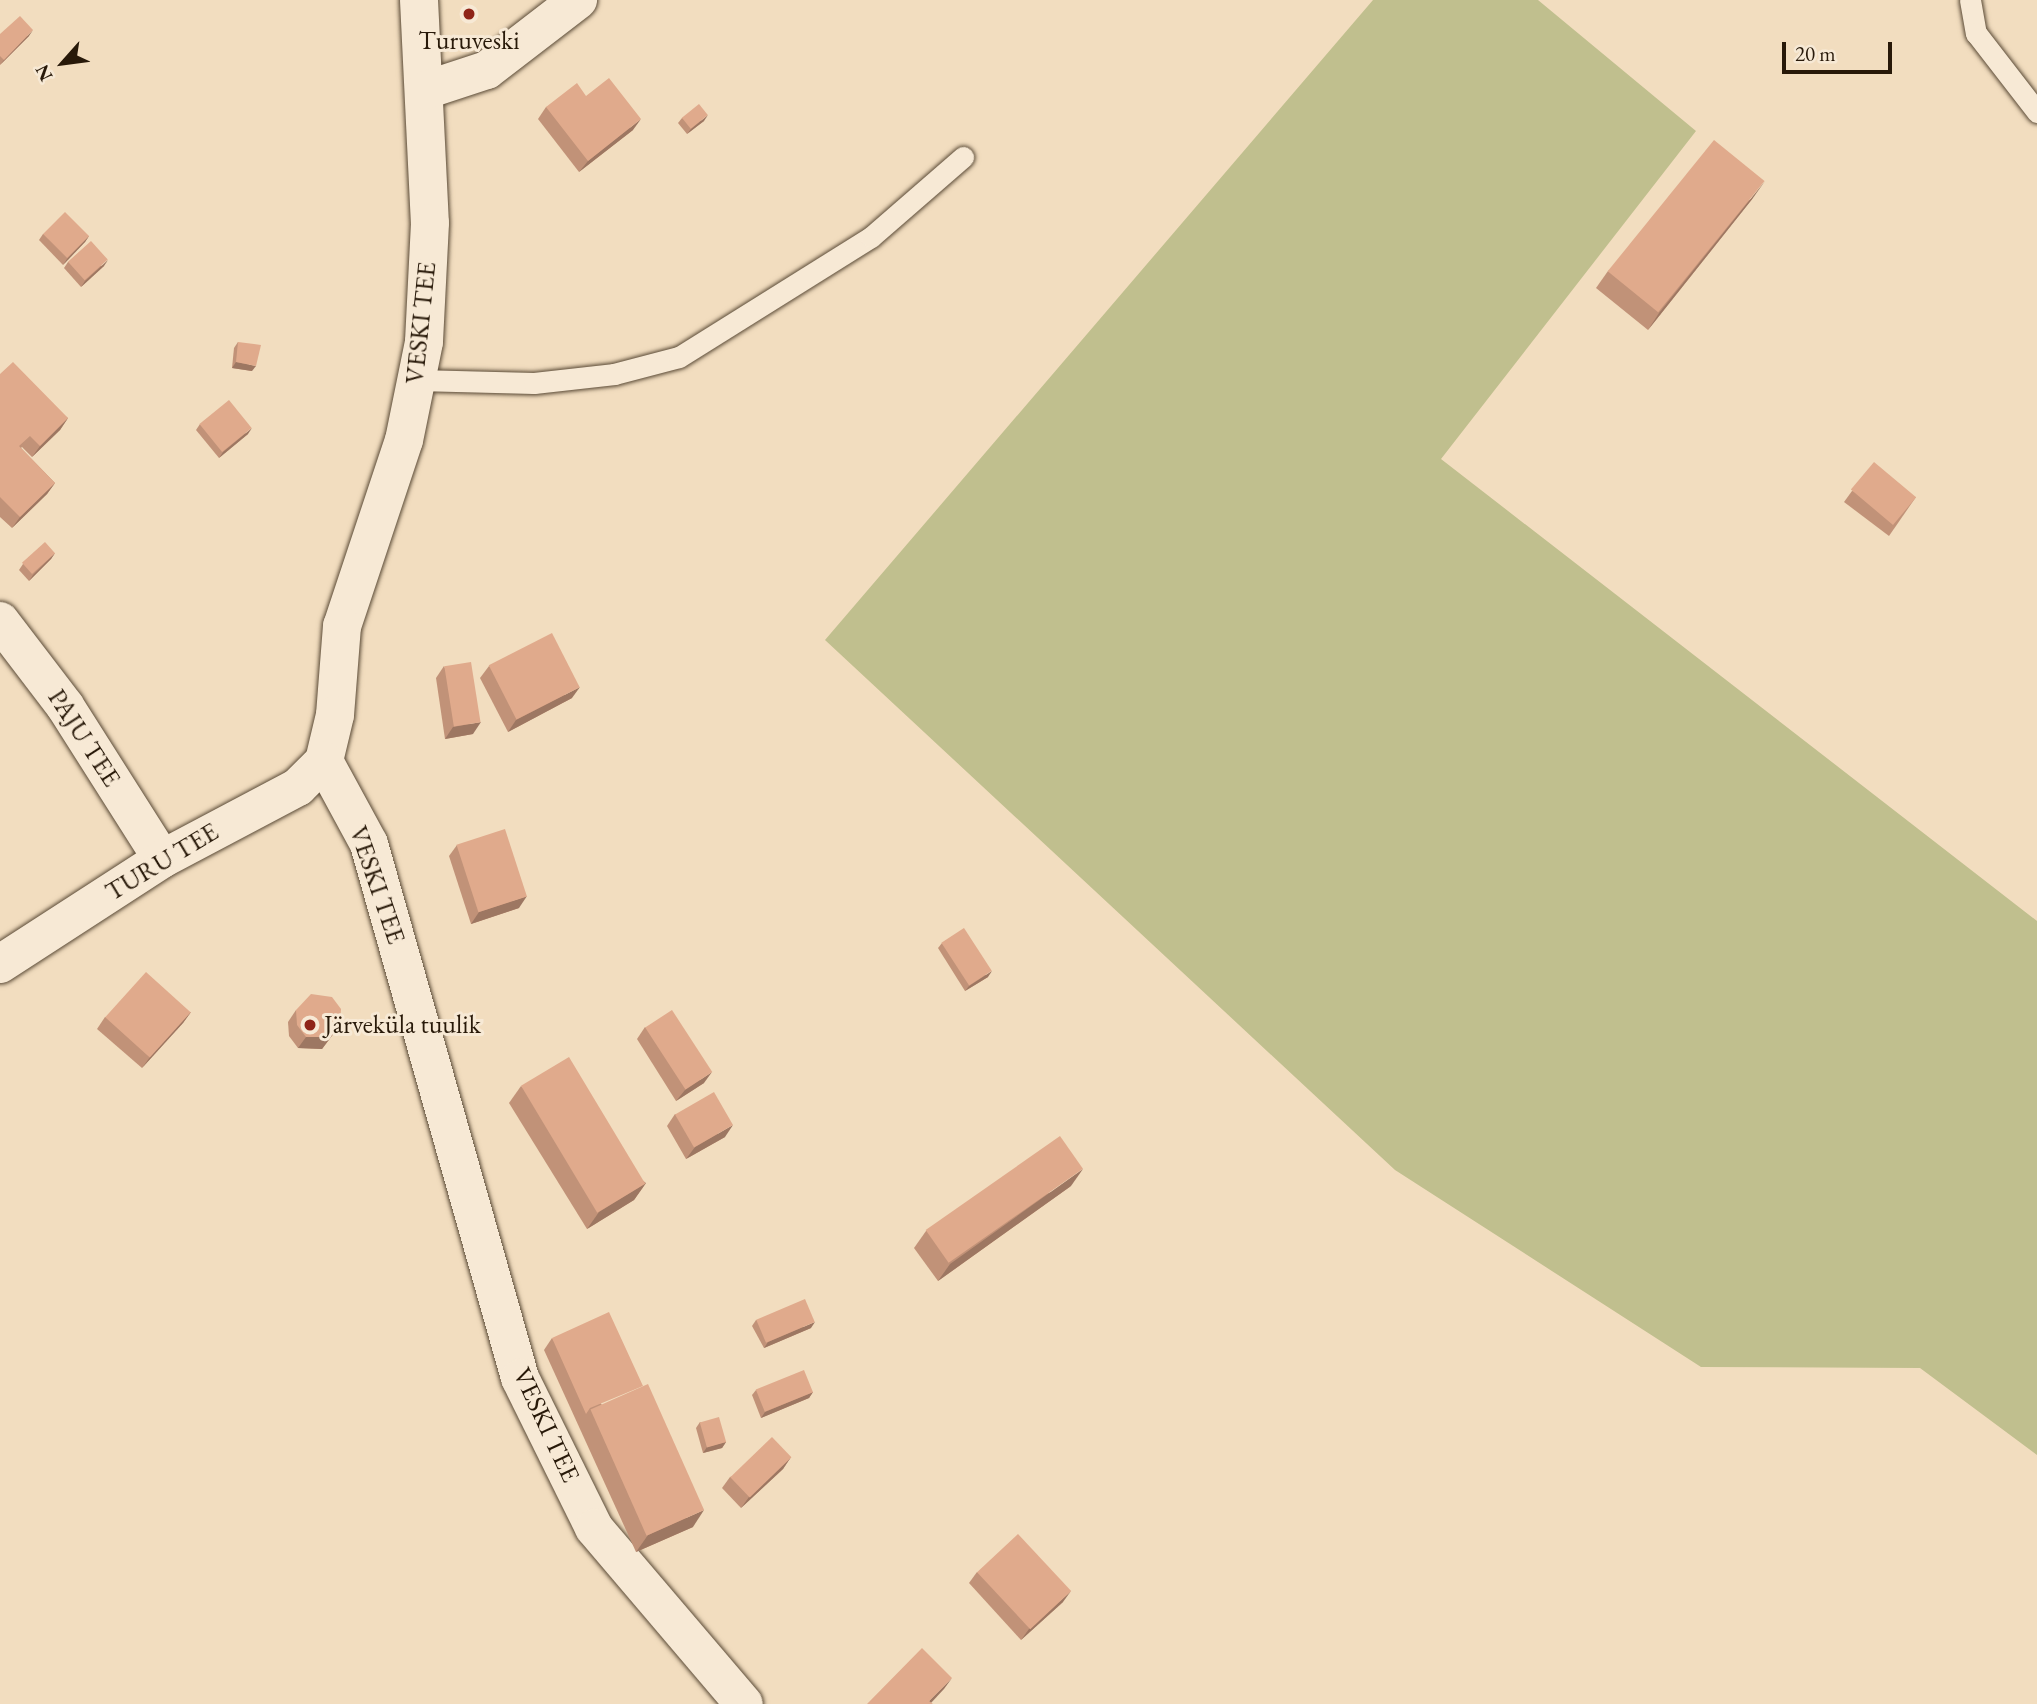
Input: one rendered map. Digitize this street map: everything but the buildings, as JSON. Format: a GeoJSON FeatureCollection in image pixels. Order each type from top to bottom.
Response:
{"type":"FeatureCollection","features":[{"type":"Feature","properties":{"kind":"street","name":"VESKI TEE"},"geometry":{"type":"LineString","coordinates":[[419,0],[426,90],[430,223],[417,380],[404,440],[342,626],[335,715],[324,761],[369,844],[520,1378],[594,1528],[744,1704]]}},
{"type":"Feature","properties":{"kind":"street"},"geometry":{"type":"LineString","coordinates":[[426,90],[487,70],[578,0]]}},
{"type":"Feature","properties":{"kind":"street","name":"PAJU TEE"},"geometry":{"type":"LineString","coordinates":[[0,621],[65,706],[162,859]]}},
{"type":"Feature","properties":{"kind":"street","name":"TURU TEE"},"geometry":{"type":"LineString","coordinates":[[0,964],[162,859],[298,787],[324,761]]}},
{"type":"Feature","properties":{"kind":"lane"},"geometry":{"type":"LineString","coordinates":[[1970,0],[1976,33],[2037,112]]}},
{"type":"Feature","properties":{"kind":"lane"},"geometry":{"type":"LineString","coordinates":[[417,380],[534,383],[614,374],[679,357],[871,237],[963,157]]}},
{"type":"Feature","properties":{"kind":"shaded area"},"geometry":{"type":"Polygon","coordinates":[[[1373,0],[1538,0],[1696,131],[1441,459],[2037,921],[2037,1455],[1920,1368],[1701,1367],[1395,1170],[825,640],[1373,0]]]}},
{"type":"Feature","properties":{"kind":"place","name":"Turuveski"},"geometry":{"type":"Point","coordinates":[469,14]}},
{"type":"Feature","properties":{"kind":"place","name":"Järveküla tuulik"},"geometry":{"type":"Point","coordinates":[310,1025]}}]}
